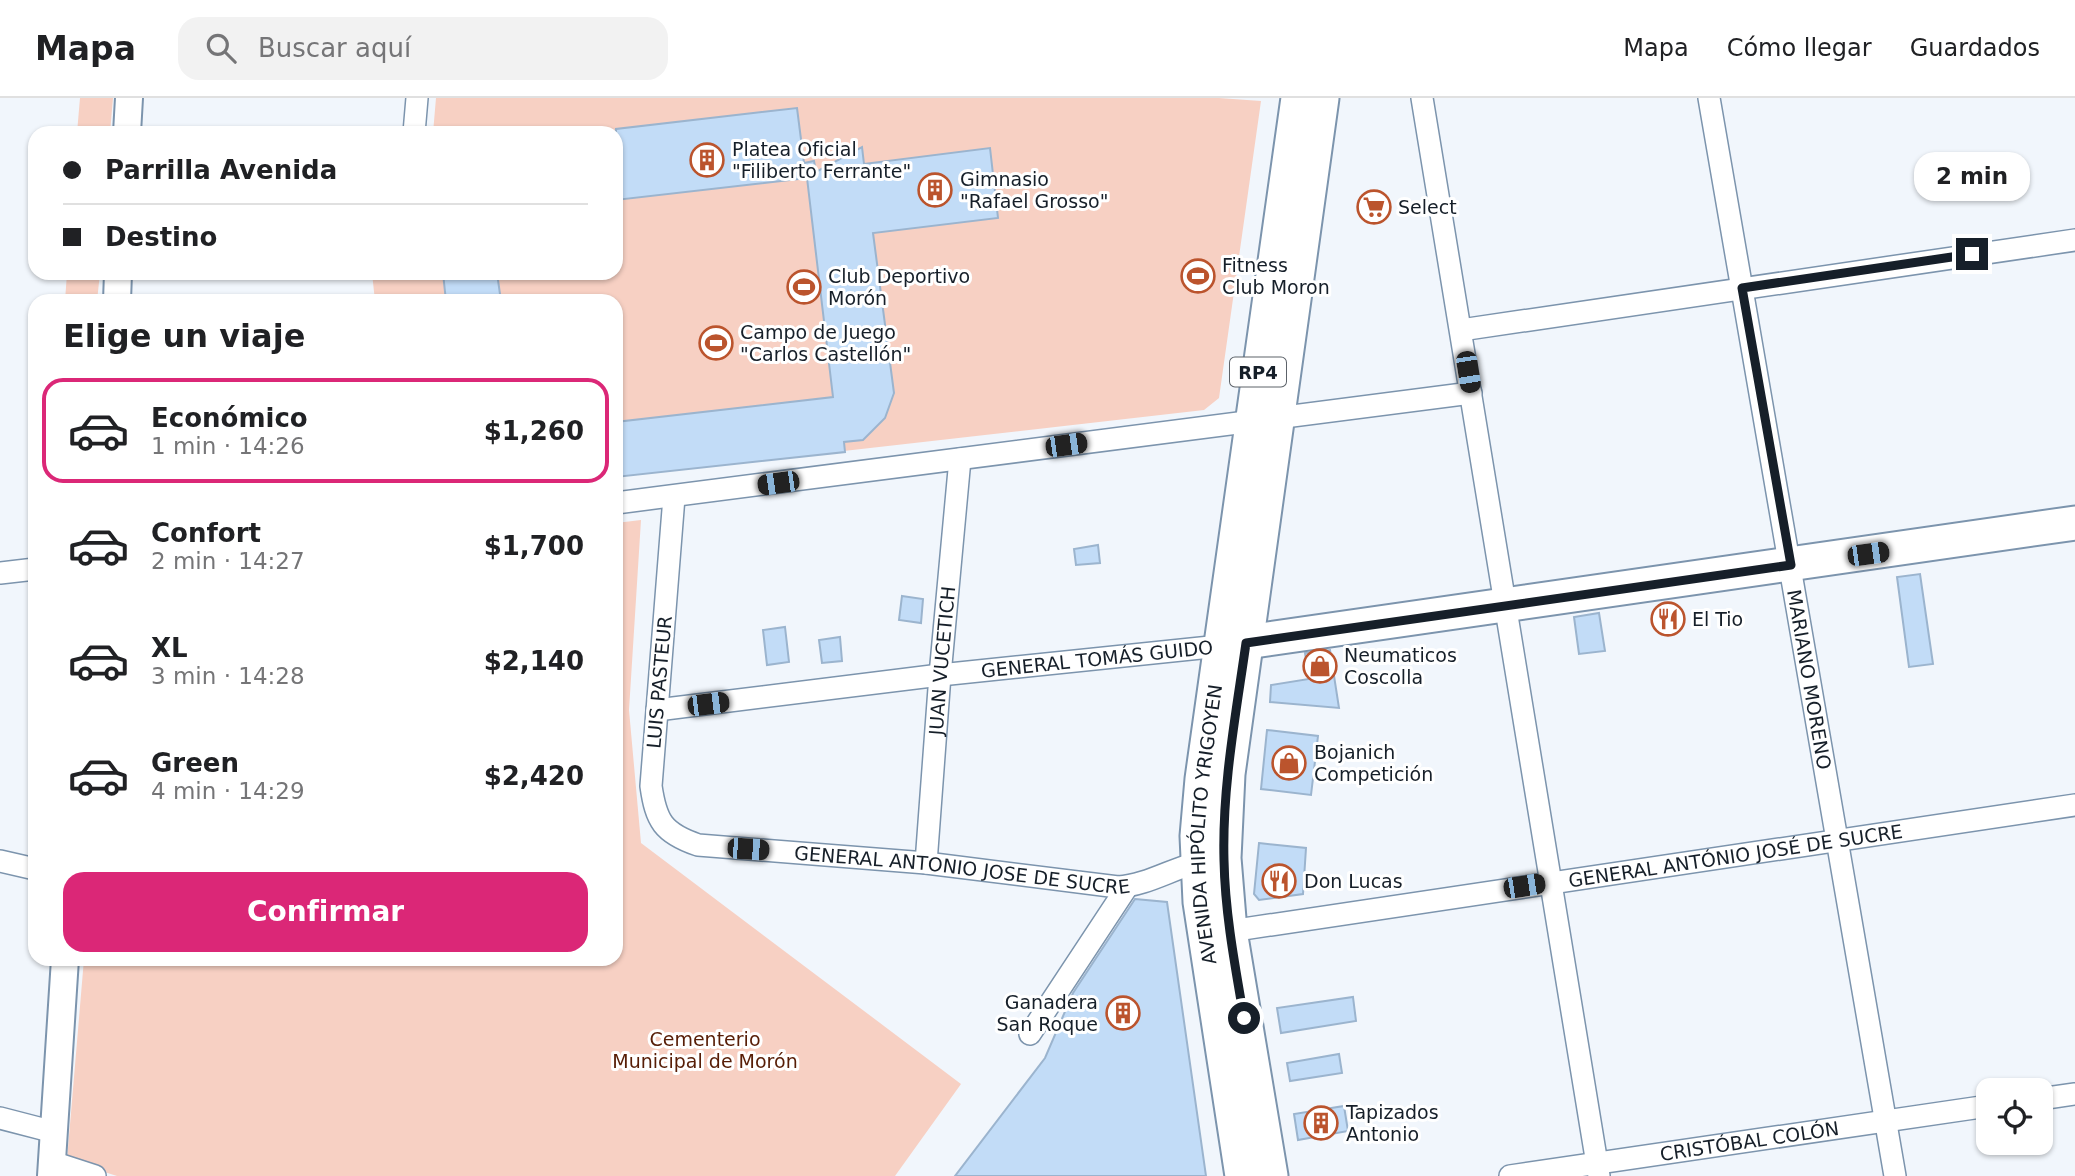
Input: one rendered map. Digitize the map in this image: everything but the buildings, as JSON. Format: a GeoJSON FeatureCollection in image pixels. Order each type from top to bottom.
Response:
{"type":"FeatureCollection","features":[{"type":"Feature","properties":{"kind":"main road","name":"AVENIDA HIPÓLITO YRIGOYEN"},"geometry":{"type":"LineString","coordinates":[[1271,1176],[1230,931],[1210,860],[1202,779],[1233,644],[1264,420],[1298,98]]}},
{"type":"Feature","properties":{"kind":"main road","name":"AVENIDA HIPÓLITO YRIGOYEN"},"geometry":{"type":"LineString","coordinates":[[1264,420],[1322,98]]}},
{"type":"Feature","properties":{"kind":"main road","name":"GENERAL TOMÁS GUIDO"},"geometry":{"type":"LineString","coordinates":[[1233,644],[2075,523]]}},
{"type":"Feature","properties":{"kind":"main road","name":"AVENIDA HIPÓLITO YRIGOYEN"},"geometry":{"type":"LineString","coordinates":[[1210,860],[1200,902],[1242,1176]]}},
{"type":"Feature","properties":{"kind":"street"},"geometry":{"type":"LineString","coordinates":[[127,126],[129,98]]}},
{"type":"Feature","properties":{"kind":"street"},"geometry":{"type":"LineString","coordinates":[[415,126],[417,98]]}},
{"type":"Feature","properties":{"kind":"street"},"geometry":{"type":"LineString","coordinates":[[1422,98],[1598,1170]]}},
{"type":"Feature","properties":{"kind":"street","name":"MARIANO MORENO"},"geometry":{"type":"LineString","coordinates":[[1709,98],[1895,1176]]}},
{"type":"Feature","properties":{"kind":"street"},"geometry":{"type":"LineString","coordinates":[[1461,330],[2075,240]]}},
{"type":"Feature","properties":{"kind":"street"},"geometry":{"type":"LineString","coordinates":[[623,502],[1471,393]]}},
{"type":"Feature","properties":{"kind":"street","name":"JUAN VUCETICH"},"geometry":{"type":"LineString","coordinates":[[926,863],[960,459]]}},
{"type":"Feature","properties":{"kind":"street","name":"LUIS PASTEUR"},"geometry":{"type":"LineString","coordinates":[[674,497],[651,786],[654,808],[662,823],[673,835],[698,845]]}},
{"type":"Feature","properties":{"kind":"street"},"geometry":{"type":"LineString","coordinates":[[0,573],[28,570]]}},
{"type":"Feature","properties":{"kind":"street","name":"GENERAL TOMÁS GUIDO"},"geometry":{"type":"LineString","coordinates":[[657,710],[940,675],[1233,644]]}},
{"type":"Feature","properties":{"kind":"street","name":"GENERAL ANTÓNIO JOSÉ DE SUCRE"},"geometry":{"type":"LineString","coordinates":[[1230,931],[2075,805]]}},
{"type":"Feature","properties":{"kind":"street","name":"GENERAL ANTONIO JOSE DE SUCRE"},"geometry":{"type":"LineString","coordinates":[[698,845],[926,863],[1127,887],[1210,860]]}},
{"type":"Feature","properties":{"kind":"street"},"geometry":{"type":"LineString","coordinates":[[0,861],[28,867]]}},
{"type":"Feature","properties":{"kind":"street"},"geometry":{"type":"LineString","coordinates":[[1030,1034],[1127,887]]}},
{"type":"Feature","properties":{"kind":"street"},"geometry":{"type":"LineString","coordinates":[[65,966],[51,1169],[95,1176]]}},
{"type":"Feature","properties":{"kind":"street"},"geometry":{"type":"LineString","coordinates":[[2053,1097],[2075,1094]]}},
{"type":"Feature","properties":{"kind":"street","name":"CRISTÓBAL COLÓN"},"geometry":{"type":"LineString","coordinates":[[1510,1176],[1598,1170],[1885,1120],[1976,1108]]}},
{"type":"Feature","properties":{"kind":"street"},"geometry":{"type":"LineString","coordinates":[[0,1118],[54,1132]]}},
{"type":"Feature","properties":{"kind":"green space"},"geometry":{"type":"Polygon","coordinates":[[[80,98],[113,98],[111,126],[78,126],[80,98]]]}},
{"type":"Feature","properties":{"kind":"green space","name":"Club Deportivo Morón"},"geometry":{"type":"Polygon","coordinates":[[[436,98],[1219,98],[1261,101],[1219,398],[1204,410],[623,476],[623,294],[374,294],[373,280],[623,280],[623,126],[434,126],[436,98]]]}},
{"type":"Feature","properties":{"kind":"green space"},"geometry":{"type":"Polygon","coordinates":[[[66,280],[99,280],[98,294],[66,294],[66,280]]]}},
{"type":"Feature","properties":{"kind":"green space","name":"Cementerio Municipal de Morón"},"geometry":{"type":"Polygon","coordinates":[[[641,520],[629,710],[641,843],[961,1084],[895,1176],[117,1176],[67,1160],[83,966],[623,966],[623,522],[641,520]]]}},
{"type":"Feature","properties":{"kind":"place","name":"Platea Oficial \"Filiberto Ferrante\""},"geometry":{"type":"Point","coordinates":[707,160]}},
{"type":"Feature","properties":{"kind":"place","name":"Gimnasio \"Rafael Grosso\""},"geometry":{"type":"Point","coordinates":[935,190]}},
{"type":"Feature","properties":{"kind":"place","name":"Select"},"geometry":{"type":"Point","coordinates":[1374,207]}},
{"type":"Feature","properties":{"kind":"place","name":"Fitness Club Moron"},"geometry":{"type":"Point","coordinates":[1198,276]}},
{"type":"Feature","properties":{"kind":"place","name":"Club Deportivo Morón"},"geometry":{"type":"Point","coordinates":[804,287]}},
{"type":"Feature","properties":{"kind":"place","name":"Campo de Juego \"Carlos Castellón\""},"geometry":{"type":"Point","coordinates":[716,343]}},
{"type":"Feature","properties":{"kind":"place","name":"El Tio"},"geometry":{"type":"Point","coordinates":[1668,619]}},
{"type":"Feature","properties":{"kind":"place","name":"Neumaticos Coscolla"},"geometry":{"type":"Point","coordinates":[1320,666]}},
{"type":"Feature","properties":{"kind":"place","name":"Bojanich Competición"},"geometry":{"type":"Point","coordinates":[1289,763]}},
{"type":"Feature","properties":{"kind":"place","name":"Don Lucas"},"geometry":{"type":"Point","coordinates":[1279,881]}},
{"type":"Feature","properties":{"kind":"place","name":"Ganadera San Roque"},"geometry":{"type":"Point","coordinates":[1123,1013]}},
{"type":"Feature","properties":{"kind":"place","name":"Tapizados Antonio"},"geometry":{"type":"Point","coordinates":[1321,1123]}},
{"type":"Feature","properties":{"kind":"route"},"geometry":{"type":"LineString","coordinates":[[1244,1018],[1230,931],[1224,858],[1228,774],[1246,643],[1791,565],[1742,288],[1972,254]]}}]}
